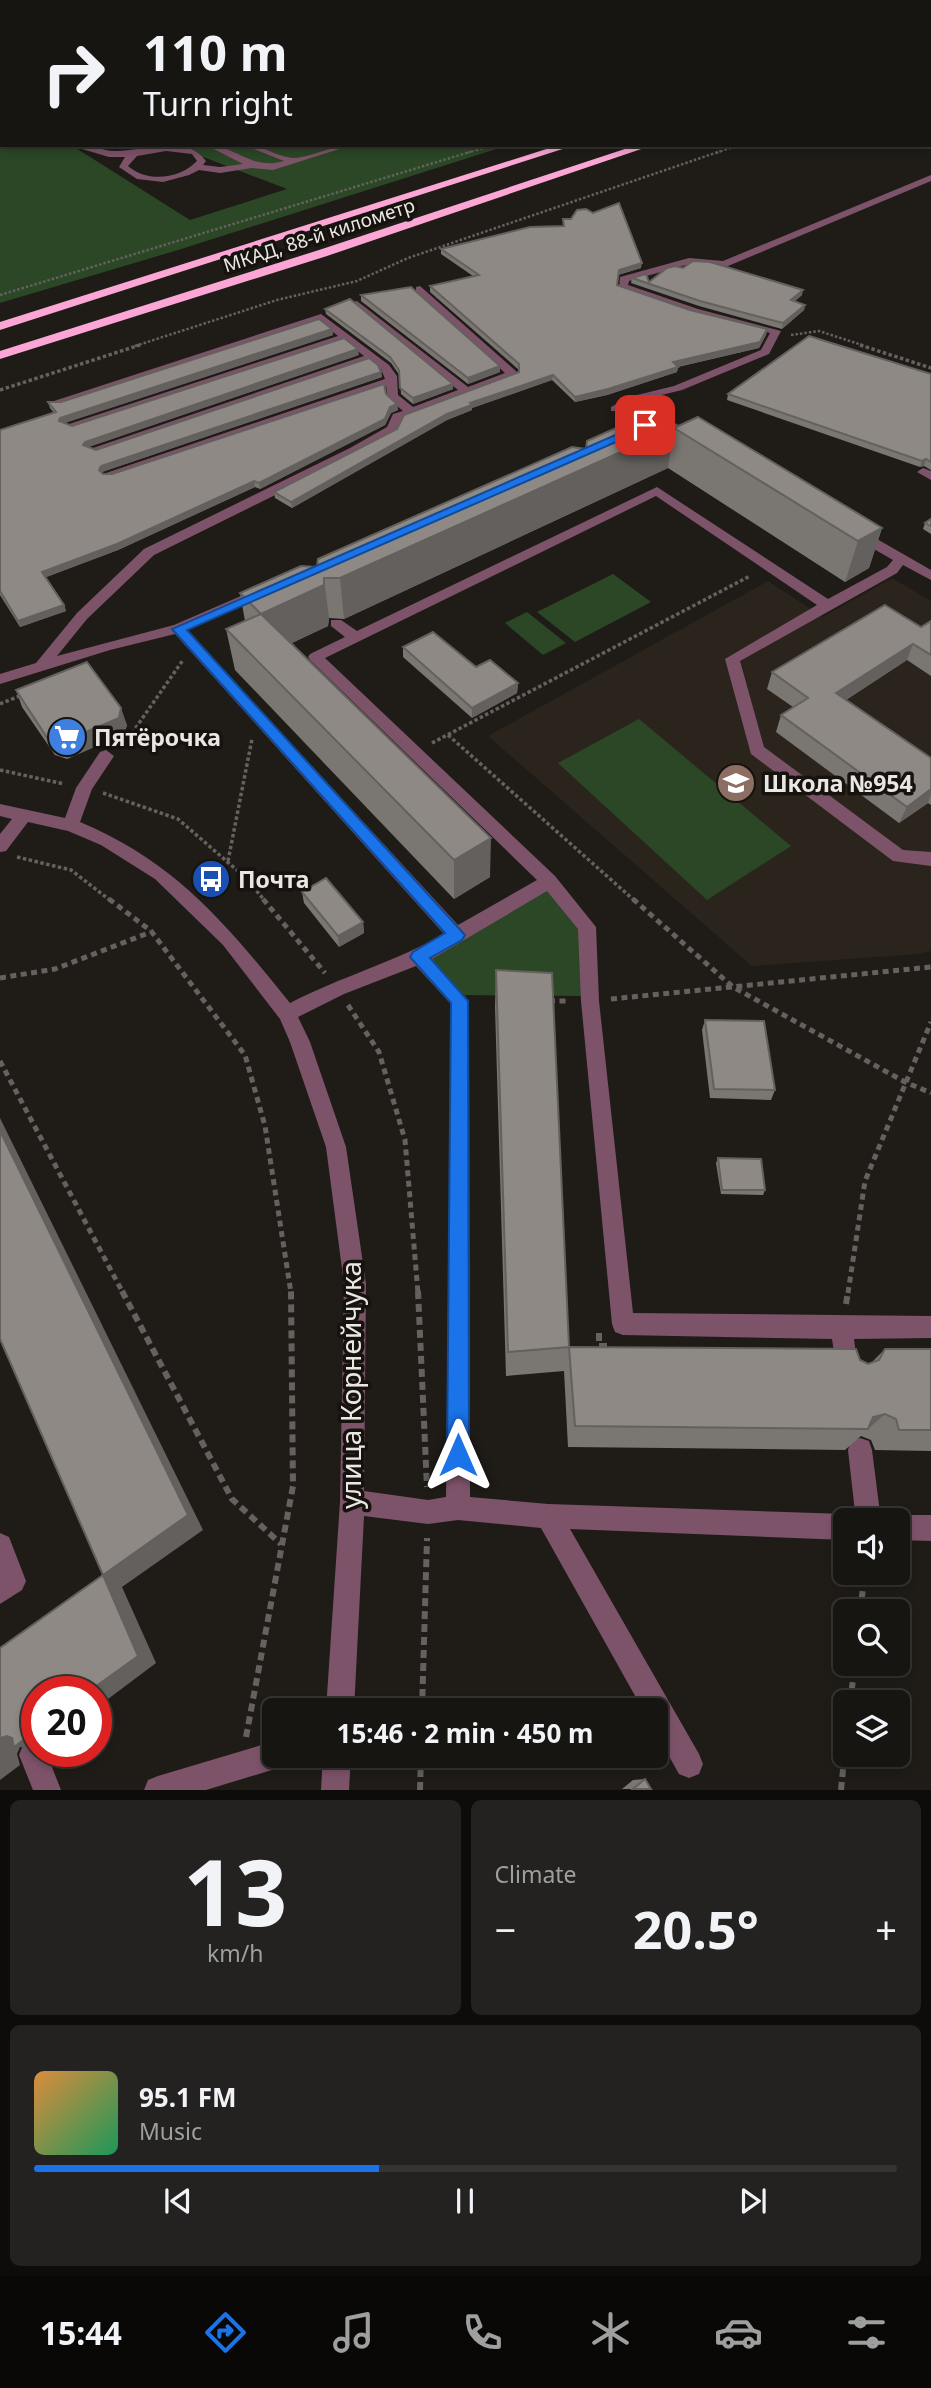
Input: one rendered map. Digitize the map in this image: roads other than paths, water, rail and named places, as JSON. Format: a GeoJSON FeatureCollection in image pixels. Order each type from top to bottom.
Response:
{"type":"FeatureCollection","features":[{"type":"Feature","properties":{"kind":"highway","name":"МКАД, 88-й километр"},"geometry":{"type":"LineString","coordinates":[[0,326],[564,147]]}},
{"type":"Feature","properties":{"kind":"highway","name":"МКАД, 88-й километр"},"geometry":{"type":"LineString","coordinates":[[0,355],[323,253],[642,147]]}},
{"type":"Feature","properties":{"kind":"street"},"geometry":{"type":"LineString","coordinates":[[86,147],[134,176],[159,178],[185,174],[198,167],[220,170],[252,165],[274,167],[341,147]]}},
{"type":"Feature","properties":{"kind":"street"},"geometry":{"type":"LineString","coordinates":[[87,147],[102,153],[134,154],[166,148],[189,150],[201,158],[198,167]]}},
{"type":"Feature","properties":{"kind":"street"},"geometry":{"type":"LineString","coordinates":[[214,147],[252,165]]}},
{"type":"Feature","properties":{"kind":"street"},"geometry":{"type":"LineString","coordinates":[[254,147],[293,161]]}},
{"type":"Feature","properties":{"kind":"street"},"geometry":{"type":"LineString","coordinates":[[308,149],[320,153]]}},
{"type":"Feature","properties":{"kind":"street"},"geometry":{"type":"LineString","coordinates":[[125,171],[122,167],[125,160],[134,154]]}},
{"type":"Feature","properties":{"kind":"street"},"geometry":{"type":"LineString","coordinates":[[615,410],[633,398],[678,388],[765,352],[776,331],[694,311],[623,287],[624,279],[689,261],[724,264],[931,178]]}},
{"type":"Feature","properties":{"kind":"street"},"geometry":{"type":"LineString","coordinates":[[41,666],[82,616],[149,552],[354,451],[392,429],[397,418],[513,373],[420,289]]}},
{"type":"Feature","properties":{"kind":"street"},"geometry":{"type":"LineString","coordinates":[[357,304],[466,391]]}},
{"type":"Feature","properties":{"kind":"street"},"geometry":{"type":"LineString","coordinates":[[58,403],[320,317],[385,367],[391,381],[392,396],[412,412]]}},
{"type":"Feature","properties":{"kind":"street"},"geometry":{"type":"LineString","coordinates":[[69,426],[346,337]]}},
{"type":"Feature","properties":{"kind":"street"},"geometry":{"type":"LineString","coordinates":[[93,450],[371,357]]}},
{"type":"Feature","properties":{"kind":"street"},"geometry":{"type":"LineString","coordinates":[[109,474],[391,381]]}},
{"type":"Feature","properties":{"kind":"street"},"geometry":{"type":"LineString","coordinates":[[635,429],[652,422],[669,424],[706,445]]}},
{"type":"Feature","properties":{"kind":"street"},"geometry":{"type":"LineString","coordinates":[[827,605],[657,491],[315,657],[549,881],[587,926],[590,1001],[623,1324],[931,1327]]}},
{"type":"Feature","properties":{"kind":"street"},"geometry":{"type":"LineString","coordinates":[[600,499],[617,511]]}},
{"type":"Feature","properties":{"kind":"street"},"geometry":{"type":"LineString","coordinates":[[846,527],[931,576]]}},
{"type":"Feature","properties":{"kind":"street"},"geometry":{"type":"LineString","coordinates":[[901,558],[892,570],[732,659],[757,750],[899,856],[931,859]]}},
{"type":"Feature","properties":{"kind":"street"},"geometry":{"type":"LineString","coordinates":[[0,679],[107,646],[178,629],[278,585]]}},
{"type":"Feature","properties":{"kind":"street"},"geometry":{"type":"LineString","coordinates":[[336,623],[355,637]]}},
{"type":"Feature","properties":{"kind":"street"},"geometry":{"type":"LineString","coordinates":[[178,629],[456,935]]}},
{"type":"Feature","properties":{"kind":"street"},"geometry":{"type":"LineString","coordinates":[[71,825],[84,788],[106,751]]}},
{"type":"Feature","properties":{"kind":"street","name":"улица Корнейчука"},"geometry":{"type":"LineString","coordinates":[[0,810],[71,825],[107,840],[160,874],[229,940],[287,1014],[336,1147],[355,1284],[352,1502],[341,1698]]}},
{"type":"Feature","properties":{"kind":"street"},"geometry":{"type":"LineString","coordinates":[[6,851],[25,814]]}},
{"type":"Feature","properties":{"kind":"street"},"geometry":{"type":"LineString","coordinates":[[287,1014],[337,988],[419,957],[549,881]]}},
{"type":"Feature","properties":{"kind":"street"},"geometry":{"type":"LineString","coordinates":[[419,957],[460,1001],[458,1508]]}},
{"type":"Feature","properties":{"kind":"street"},"geometry":{"type":"LineString","coordinates":[[842,1328],[846,1373]]}},
{"type":"Feature","properties":{"kind":"street"},"geometry":{"type":"LineString","coordinates":[[860,1450],[867,1508]]}},
{"type":"Feature","properties":{"kind":"street"},"geometry":{"type":"LineString","coordinates":[[352,1502],[428,1512],[458,1508],[548,1516],[833,1527]]}},
{"type":"Feature","properties":{"kind":"street"},"geometry":{"type":"LineString","coordinates":[[548,1516],[690,1764]]}},
{"type":"Feature","properties":{"kind":"street"},"geometry":{"type":"LineString","coordinates":[[910,1528],[931,1528]]}},
{"type":"Feature","properties":{"kind":"street"},"geometry":{"type":"LineString","coordinates":[[0,1546],[13,1581],[0,1591]]}},
{"type":"Feature","properties":{"kind":"street"},"geometry":{"type":"LineString","coordinates":[[158,1790],[262,1758]]}},
{"type":"Feature","properties":{"kind":"street"},"geometry":{"type":"LineString","coordinates":[[38,1767],[47,1790]]}},
{"type":"Feature","properties":{"kind":"street"},"geometry":{"type":"LineString","coordinates":[[335,1790],[336,1768]]}},
{"type":"Feature","properties":{"kind":"place","name":"Пятёрочка"},"geometry":{"type":"Point","coordinates":[67,737]}},
{"type":"Feature","properties":{"kind":"place","name":"Школа №954"},"geometry":{"type":"Point","coordinates":[736,783]}},
{"type":"Feature","properties":{"kind":"place","name":"Почта"},"geometry":{"type":"Point","coordinates":[211,879]}}]}
